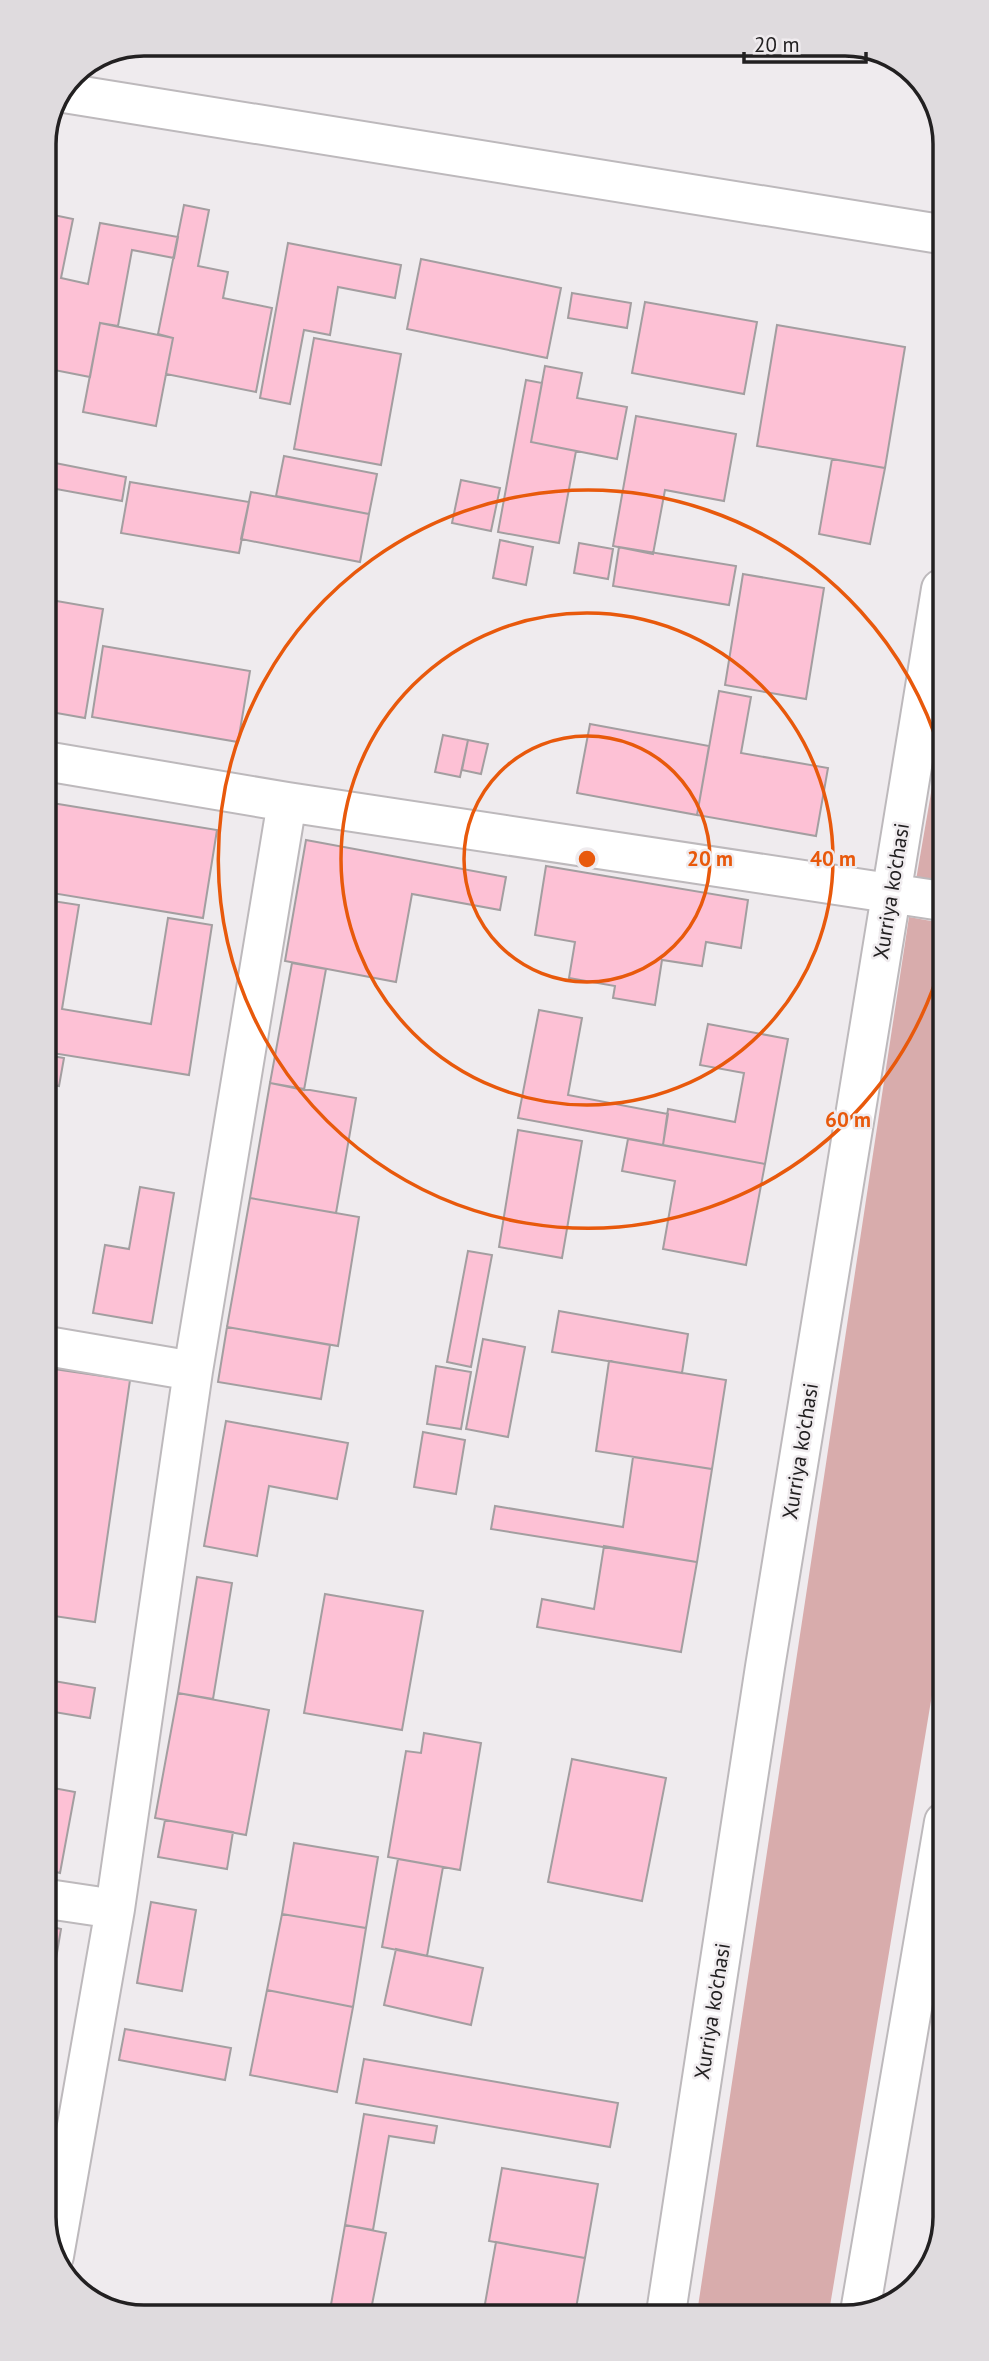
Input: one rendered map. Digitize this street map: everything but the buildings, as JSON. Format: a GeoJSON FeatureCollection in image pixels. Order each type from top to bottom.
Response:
{"type":"FeatureCollection","features":[{"type":"Feature","properties":{"kind":"street"},"geometry":{"type":"LineString","coordinates":[[71,94],[933,233]]}},
{"type":"Feature","properties":{"kind":"street","name":"Xurriya ko'chasi"},"geometry":{"type":"LineString","coordinates":[[667,2305],[767,1654],[933,637]]}},
{"type":"Feature","properties":{"kind":"street"},"geometry":{"type":"LineString","coordinates":[[56,763],[287,802],[933,899]]}},
{"type":"Feature","properties":{"kind":"street"},"geometry":{"type":"LineString","coordinates":[[58,2234],[115,1909],[193,1371],[287,802]]}},
{"type":"Feature","properties":{"kind":"street"},"geometry":{"type":"LineString","coordinates":[[56,1348],[193,1371]]}},
{"type":"Feature","properties":{"kind":"street"},"geometry":{"type":"LineString","coordinates":[[862,2303],[933,1886]]}},
{"type":"Feature","properties":{"kind":"street"},"geometry":{"type":"LineString","coordinates":[[56,1900],[115,1909]]}},
{"type":"Feature","properties":{"kind":"shaded area"},"geometry":{"type":"Polygon","coordinates":[[[933,781],[933,883],[916,880],[933,781]]]}},
{"type":"Feature","properties":{"kind":"shaded area"},"geometry":{"type":"Polygon","coordinates":[[[909,917],[933,921],[933,1689],[830,2305],[698,2305],[909,917]]]}}]}
